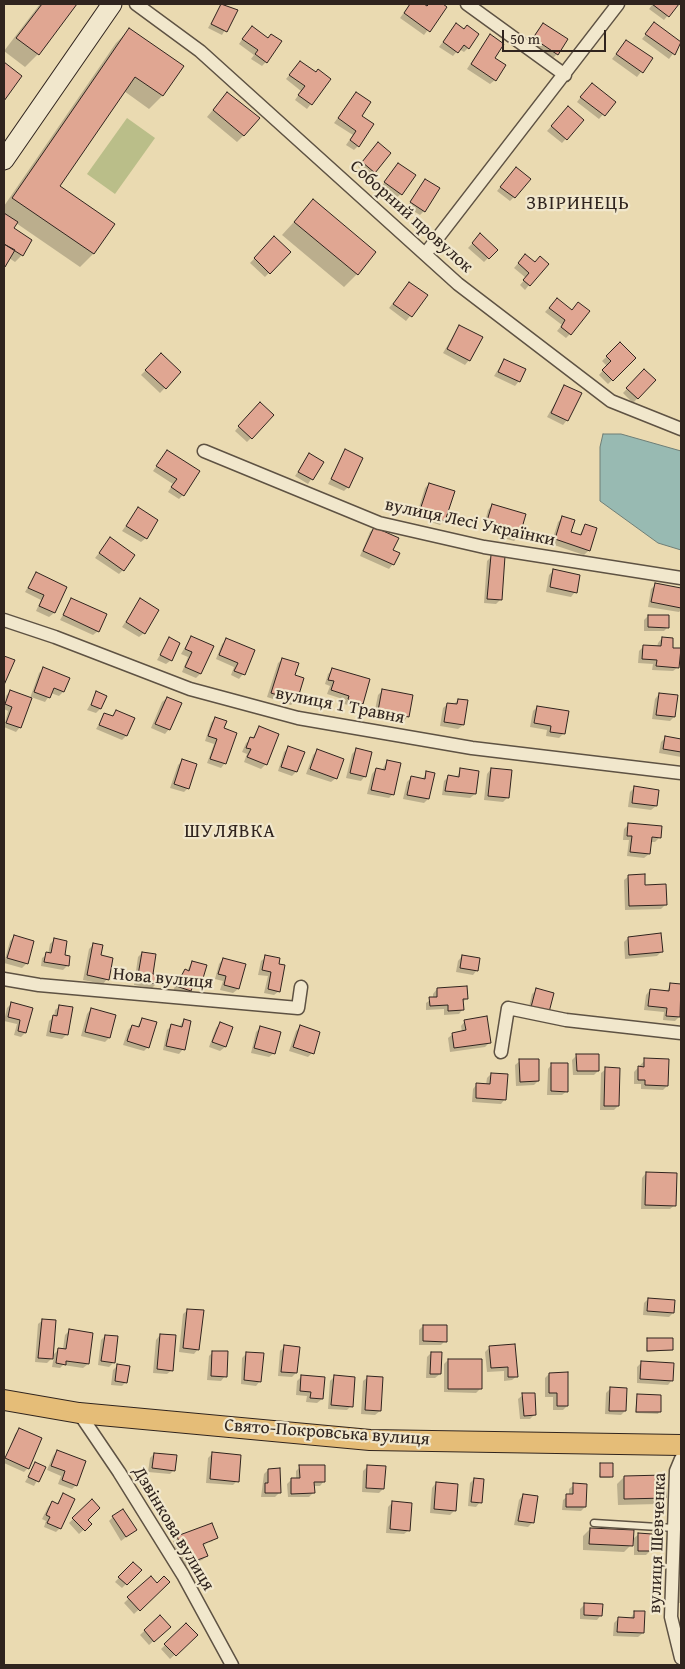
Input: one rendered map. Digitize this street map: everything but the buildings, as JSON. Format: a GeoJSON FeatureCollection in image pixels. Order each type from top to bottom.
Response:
{"type":"FeatureCollection","features":[{"type":"Feature","properties":{"kind":"main road","name":"Свято-Покровська вулиця"},"geometry":{"type":"LineString","coordinates":[[4,1400],[79,1414],[370,1440],[681,1445]]}},
{"type":"Feature","properties":{"kind":"street"},"geometry":{"type":"LineString","coordinates":[[4,160],[112,4]]}},
{"type":"Feature","properties":{"kind":"street","name":"Соборний провулок"},"geometry":{"type":"LineString","coordinates":[[136,4],[200,51],[426,253],[458,284],[611,401],[681,428]]}},
{"type":"Feature","properties":{"kind":"street"},"geometry":{"type":"LineString","coordinates":[[467,4],[564,75]]}},
{"type":"Feature","properties":{"kind":"street"},"geometry":{"type":"LineString","coordinates":[[426,253],[618,4]]}},
{"type":"Feature","properties":{"kind":"street","name":"вулиця Лесі Українки"},"geometry":{"type":"LineString","coordinates":[[204,451],[379,523],[484,547],[681,578]]}},
{"type":"Feature","properties":{"kind":"street","name":"вулиця 1 Травня"},"geometry":{"type":"LineString","coordinates":[[4,620],[55,637],[190,689],[298,718],[472,748],[681,773]]}},
{"type":"Feature","properties":{"kind":"street","name":"Нова вулиця"},"geometry":{"type":"LineString","coordinates":[[4,979],[38,985],[298,1008],[301,986]]}},
{"type":"Feature","properties":{"kind":"street"},"geometry":{"type":"LineString","coordinates":[[501,1052],[508,1008],[566,1020],[681,1033]]}},
{"type":"Feature","properties":{"kind":"street","name":"Дзвінкова вулиця"},"geometry":{"type":"LineString","coordinates":[[79,1414],[119,1472],[183,1575],[232,1665]]}},
{"type":"Feature","properties":{"kind":"street","name":"вулиця Шевченка"},"geometry":{"type":"LineString","coordinates":[[680,1467],[674,1528],[671,1617],[681,1658]]}},
{"type":"Feature","properties":{"kind":"lane"},"geometry":{"type":"LineString","coordinates":[[594,1523],[674,1528]]}},
{"type":"Feature","properties":{"kind":"green space"},"geometry":{"type":"Polygon","coordinates":[[[127,118],[155,138],[115,194],[87,174],[127,118]]]}},
{"type":"Feature","properties":{"kind":"water"},"geometry":{"type":"Polygon","coordinates":[[[603,434],[621,434],[681,451],[681,550],[658,543],[600,501],[600,447],[603,434]]]}},
{"type":"Feature","properties":{"kind":"district","name":"ЗВІРИНЕЦЬ"},"geometry":{"type":"Point","coordinates":[578,204]}},
{"type":"Feature","properties":{"kind":"district","name":"ШУЛЯВКА"},"geometry":{"type":"Point","coordinates":[230,832]}}]}
